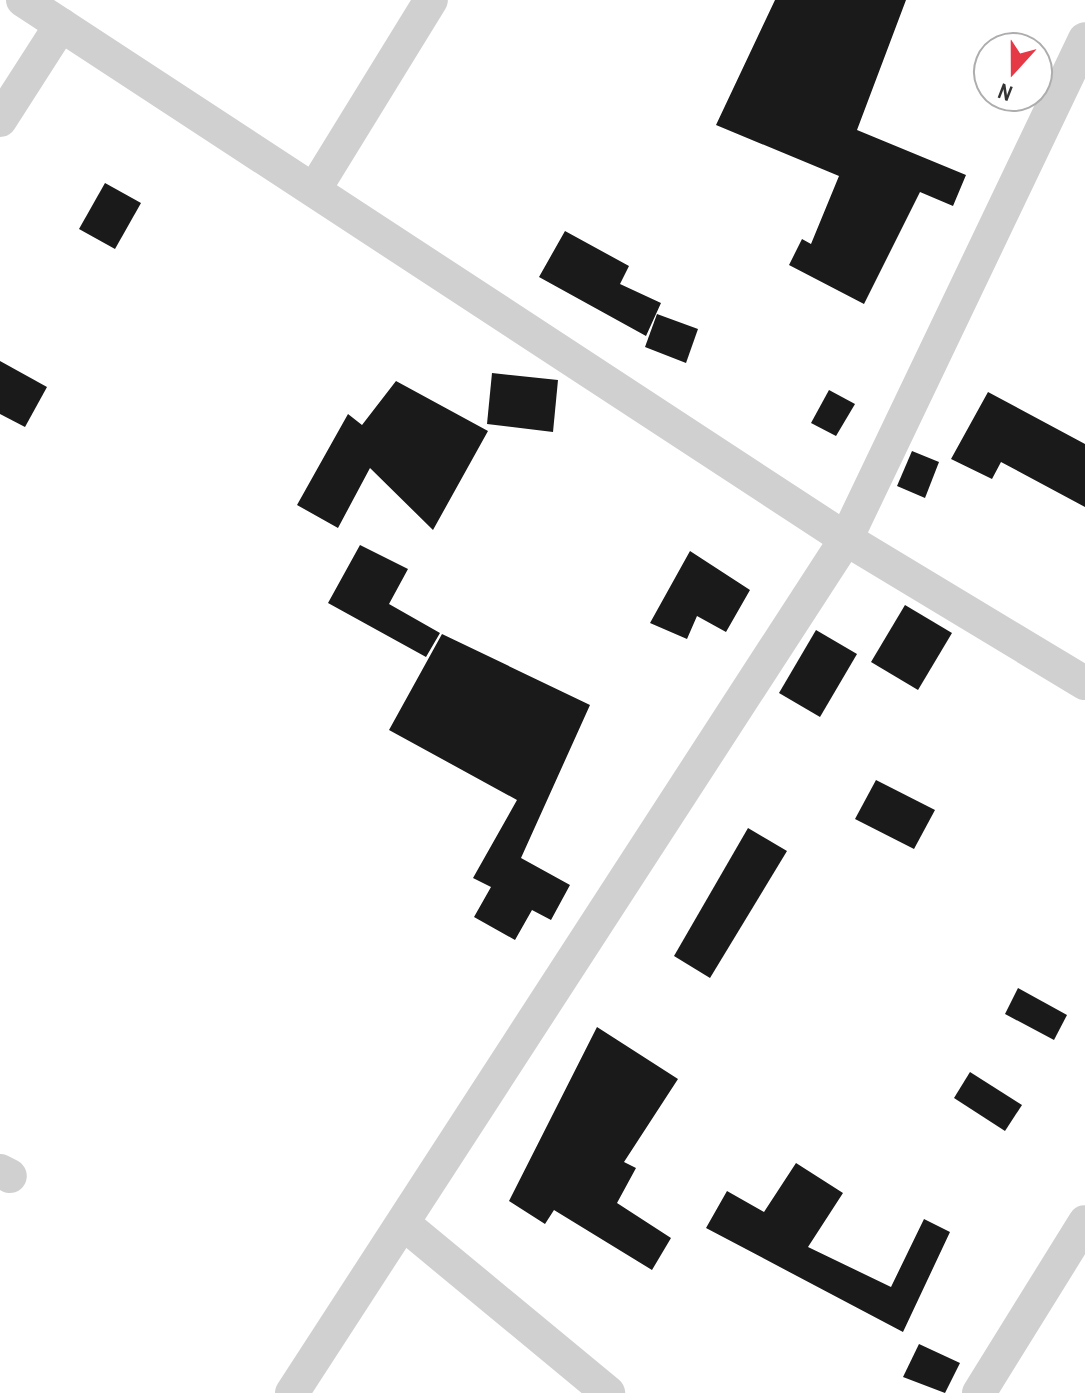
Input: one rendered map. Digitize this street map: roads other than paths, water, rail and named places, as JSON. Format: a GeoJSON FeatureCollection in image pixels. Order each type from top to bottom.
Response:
{"type":"FeatureCollection","features":[{"type":"Feature","properties":{"kind":"street"},"geometry":{"type":"LineString","coordinates":[[23,0],[846,539],[1085,683]]}},
{"type":"Feature","properties":{"kind":"street"},"geometry":{"type":"LineString","coordinates":[[314,190],[431,0]]}},
{"type":"Feature","properties":{"kind":"street"},"geometry":{"type":"LineString","coordinates":[[0,120],[61,25]]}},
{"type":"Feature","properties":{"kind":"street"},"geometry":{"type":"LineString","coordinates":[[292,1393],[846,539],[1085,39]]}},
{"type":"Feature","properties":{"kind":"street"},"geometry":{"type":"LineString","coordinates":[[979,1393],[1085,1222]]}},
{"type":"Feature","properties":{"kind":"street"},"geometry":{"type":"LineString","coordinates":[[404,1224],[608,1393]]}}]}
